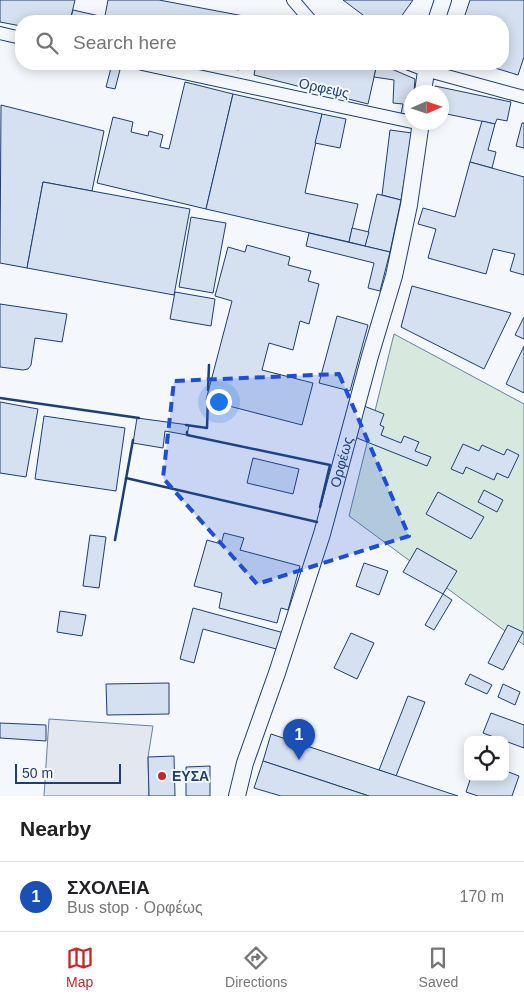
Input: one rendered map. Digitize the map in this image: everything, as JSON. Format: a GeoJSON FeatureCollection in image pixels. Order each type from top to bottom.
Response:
{"type":"FeatureCollection","features":[{"type":"Feature","properties":{"kind":"street"},"geometry":{"type":"LineString","coordinates":[[293,0],[306,15]]}},
{"type":"Feature","properties":{"kind":"street"},"geometry":{"type":"LineString","coordinates":[[438,15],[443,0]]}},
{"type":"Feature","properties":{"kind":"street"},"geometry":{"type":"LineString","coordinates":[[0,33],[15,37]]}},
{"type":"Feature","properties":{"kind":"street","name":"Ορφεψς"},"geometry":{"type":"LineString","coordinates":[[170,70],[404,120]]}},
{"type":"Feature","properties":{"kind":"street"},"geometry":{"type":"LineString","coordinates":[[424,85],[426,70]]}},
{"type":"Feature","properties":{"kind":"street"},"geometry":{"type":"LineString","coordinates":[[436,70],[524,97]]}},
{"type":"Feature","properties":{"kind":"street","name":"Ορφέως"},"geometry":{"type":"LineString","coordinates":[[237,796],[246,763],[322,534],[372,348],[394,276],[409,205],[415,130]]}},
{"type":"Feature","properties":{"kind":"highlighted area"},"geometry":{"type":"Polygon","coordinates":[[[339,374],[409,536],[257,584],[163,478],[174,381],[339,374]]]}},
{"type":"Feature","properties":{"kind":"shaded area"},"geometry":{"type":"Polygon","coordinates":[[[394,334],[524,404],[524,645],[349,516],[394,334]]]}},
{"type":"Feature","properties":{"kind":"shaded area"},"geometry":{"type":"Polygon","coordinates":[[[49,719],[153,726],[148,757],[149,796],[44,796],[49,719]]]}},
{"type":"Feature","properties":{"kind":"building"},"geometry":{"type":"Polygon","coordinates":[[[0,0],[75,0],[71,15],[15,15],[15,25],[0,22],[0,0]]]}},
{"type":"Feature","properties":{"kind":"building"},"geometry":{"type":"Polygon","coordinates":[[[108,0],[159,0],[238,15],[105,15],[108,0]]]}},
{"type":"Feature","properties":{"kind":"building"},"geometry":{"type":"Polygon","coordinates":[[[343,0],[413,0],[402,15],[363,15],[343,0]]]}},
{"type":"Feature","properties":{"kind":"building"},"geometry":{"type":"Polygon","coordinates":[[[470,0],[524,0],[524,57],[518,75],[502,70],[509,70],[509,15],[465,15],[470,0]]]}},
{"type":"Feature","properties":{"kind":"building"},"geometry":{"type":"Polygon","coordinates":[[[73,10],[95,15],[72,15],[73,10]]]}},
{"type":"Feature","properties":{"kind":"building"},"geometry":{"type":"Polygon","coordinates":[[[110,70],[120,70],[115,89],[106,87],[110,70]]]}},
{"type":"Feature","properties":{"kind":"building"},"geometry":{"type":"Polygon","coordinates":[[[255,70],[376,70],[368,104],[254,75],[255,70]]]}},
{"type":"Feature","properties":{"kind":"building"},"geometry":{"type":"Polygon","coordinates":[[[376,70],[394,70],[415,79],[415,85],[404,85],[404,114],[401,114],[403,104],[393,103],[394,80],[374,77],[376,70]]]}},
{"type":"Feature","properties":{"kind":"building"},"geometry":{"type":"Polygon","coordinates":[[[185,82],[233,94],[206,209],[97,183],[113,117],[133,122],[131,132],[148,136],[149,131],[163,135],[160,147],[169,149],[185,82]]]}},
{"type":"Feature","properties":{"kind":"building"},"geometry":{"type":"Polygon","coordinates":[[[449,89],[511,102],[507,121],[497,119],[495,124],[449,114],[449,89]]]}},
{"type":"Feature","properties":{"kind":"building"},"geometry":{"type":"Polygon","coordinates":[[[233,94],[322,114],[305,193],[358,204],[349,242],[206,209],[233,94]]]}},
{"type":"Feature","properties":{"kind":"building"},"geometry":{"type":"Polygon","coordinates":[[[1,105],[104,131],[92,191],[43,182],[27,268],[0,263],[1,105]]]}},
{"type":"Feature","properties":{"kind":"building"},"geometry":{"type":"Polygon","coordinates":[[[322,114],[346,119],[340,148],[315,143],[322,114]]]}},
{"type":"Feature","properties":{"kind":"building"},"geometry":{"type":"Polygon","coordinates":[[[482,121],[495,124],[488,150],[496,152],[492,168],[470,162],[482,121]]]}},
{"type":"Feature","properties":{"kind":"building"},"geometry":{"type":"Polygon","coordinates":[[[522,123],[524,123],[524,148],[516,146],[522,123]]]}},
{"type":"Feature","properties":{"kind":"building"},"geometry":{"type":"Polygon","coordinates":[[[390,130],[412,133],[401,200],[382,195],[390,130]]]}},
{"type":"Feature","properties":{"kind":"building"},"geometry":{"type":"Polygon","coordinates":[[[470,162],[524,177],[524,275],[510,271],[515,254],[493,249],[486,274],[428,258],[436,229],[418,224],[423,208],[455,217],[470,162]]]}},
{"type":"Feature","properties":{"kind":"building"},"geometry":{"type":"Polygon","coordinates":[[[43,182],[190,209],[174,295],[27,268],[43,182]]]}},
{"type":"Feature","properties":{"kind":"building"},"geometry":{"type":"Polygon","coordinates":[[[377,194],[401,200],[390,252],[365,246],[377,194]]]}},
{"type":"Feature","properties":{"kind":"building"},"geometry":{"type":"Polygon","coordinates":[[[191,217],[226,223],[213,293],[179,287],[191,217]]]}},
{"type":"Feature","properties":{"kind":"building"},"geometry":{"type":"Polygon","coordinates":[[[352,228],[369,232],[365,246],[349,242],[352,228]]]}},
{"type":"Feature","properties":{"kind":"building"},"geometry":{"type":"Polygon","coordinates":[[[309,233],[390,252],[380,291],[368,288],[374,263],[306,246],[309,233]]]}},
{"type":"Feature","properties":{"kind":"building"},"geometry":{"type":"Polygon","coordinates":[[[247,245],[290,257],[288,265],[311,271],[308,281],[319,284],[309,324],[300,321],[293,350],[269,343],[262,370],[313,383],[302,425],[206,400],[232,301],[215,296],[228,247],[245,252],[247,245]]]}},
{"type":"Feature","properties":{"kind":"building"},"geometry":{"type":"Polygon","coordinates":[[[412,286],[511,313],[484,369],[401,327],[412,286]]]}},
{"type":"Feature","properties":{"kind":"building"},"geometry":{"type":"Polygon","coordinates":[[[175,292],[215,299],[211,326],[170,319],[175,292]]]}},
{"type":"Feature","properties":{"kind":"building"},"geometry":{"type":"Polygon","coordinates":[[[0,304],[67,314],[62,342],[35,338],[31,365],[28,369],[0,367],[0,304]]]}},
{"type":"Feature","properties":{"kind":"building"},"geometry":{"type":"Polygon","coordinates":[[[337,316],[368,325],[350,391],[319,383],[337,316]]]}},
{"type":"Feature","properties":{"kind":"building"},"geometry":{"type":"Polygon","coordinates":[[[524,317],[524,339],[515,335],[524,317]]]}},
{"type":"Feature","properties":{"kind":"building"},"geometry":{"type":"Polygon","coordinates":[[[524,346],[524,393],[506,384],[524,346]]]}},
{"type":"Feature","properties":{"kind":"building"},"geometry":{"type":"Polygon","coordinates":[[[0,402],[38,409],[26,477],[0,473],[0,402]]]}},
{"type":"Feature","properties":{"kind":"building"},"geometry":{"type":"Polygon","coordinates":[[[364,406],[384,414],[380,425],[384,427],[381,435],[401,443],[404,436],[419,442],[415,451],[431,457],[427,466],[352,436],[364,406]]]}},
{"type":"Feature","properties":{"kind":"building"},"geometry":{"type":"Polygon","coordinates":[[[44,416],[125,428],[116,491],[35,479],[44,416]]]}},
{"type":"Feature","properties":{"kind":"building"},"geometry":{"type":"Polygon","coordinates":[[[137,418],[189,425],[187,435],[165,431],[163,448],[133,443],[137,418]]]}},
{"type":"Feature","properties":{"kind":"building"},"geometry":{"type":"Polygon","coordinates":[[[463,444],[479,451],[482,445],[504,455],[507,449],[519,455],[508,478],[497,473],[494,480],[466,467],[463,474],[451,469],[463,444]]]}},
{"type":"Feature","properties":{"kind":"building"},"geometry":{"type":"Polygon","coordinates":[[[253,458],[299,469],[293,494],[247,483],[253,458]]]}},
{"type":"Feature","properties":{"kind":"building"},"geometry":{"type":"Polygon","coordinates":[[[484,490],[503,500],[497,512],[478,502],[484,490]]]}},
{"type":"Feature","properties":{"kind":"building"},"geometry":{"type":"Polygon","coordinates":[[[438,492],[484,517],[471,539],[426,514],[438,492]]]}},
{"type":"Feature","properties":{"kind":"building"},"geometry":{"type":"Polygon","coordinates":[[[224,533],[244,538],[240,550],[300,566],[288,610],[281,608],[277,623],[219,608],[222,593],[194,586],[207,540],[221,544],[224,533]]]}},
{"type":"Feature","properties":{"kind":"building"},"geometry":{"type":"Polygon","coordinates":[[[90,535],[106,537],[99,588],[83,586],[90,535]]]}},
{"type":"Feature","properties":{"kind":"building"},"geometry":{"type":"Polygon","coordinates":[[[417,548],[457,571],[443,594],[403,572],[417,548]]]}},
{"type":"Feature","properties":{"kind":"building"},"geometry":{"type":"Polygon","coordinates":[[[364,563],[388,571],[379,595],[356,586],[364,563]]]}},
{"type":"Feature","properties":{"kind":"building"},"geometry":{"type":"Polygon","coordinates":[[[443,594],[452,600],[434,630],[425,625],[443,594]]]}},
{"type":"Feature","properties":{"kind":"building"},"geometry":{"type":"Polygon","coordinates":[[[193,608],[284,633],[280,650],[203,629],[194,663],[180,659],[193,608]]]}},
{"type":"Feature","properties":{"kind":"building"},"geometry":{"type":"Polygon","coordinates":[[[60,611],[86,615],[82,636],[57,632],[60,611]]]}},
{"type":"Feature","properties":{"kind":"building"},"geometry":{"type":"Polygon","coordinates":[[[508,625],[523,632],[503,670],[488,663],[508,625]]]}},
{"type":"Feature","properties":{"kind":"building"},"geometry":{"type":"Polygon","coordinates":[[[351,633],[374,643],[357,679],[334,668],[351,633]]]}},
{"type":"Feature","properties":{"kind":"building"},"geometry":{"type":"Polygon","coordinates":[[[470,674],[492,685],[487,694],[465,684],[470,674]]]}},
{"type":"Feature","properties":{"kind":"building"},"geometry":{"type":"Polygon","coordinates":[[[169,683],[169,714],[107,715],[106,684],[169,683]]]}},
{"type":"Feature","properties":{"kind":"building"},"geometry":{"type":"Polygon","coordinates":[[[503,684],[520,692],[515,705],[498,697],[503,684]]]}},
{"type":"Feature","properties":{"kind":"building"},"geometry":{"type":"Polygon","coordinates":[[[408,696],[425,702],[396,776],[379,770],[408,696]]]}},
{"type":"Feature","properties":{"kind":"building"},"geometry":{"type":"Polygon","coordinates":[[[491,713],[524,725],[524,748],[509,742],[509,736],[491,736],[483,733],[491,713]]]}},
{"type":"Feature","properties":{"kind":"building"},"geometry":{"type":"Polygon","coordinates":[[[0,723],[46,725],[46,741],[0,738],[0,723]]]}},
{"type":"Feature","properties":{"kind":"building"},"geometry":{"type":"Polygon","coordinates":[[[271,734],[458,796],[369,796],[263,761],[271,734]]]}},
{"type":"Feature","properties":{"kind":"building","name":"ΕΥΣΑ"},"geometry":{"type":"Polygon","coordinates":[[[174,756],[175,796],[149,796],[148,757],[174,756]]]}},
{"type":"Feature","properties":{"kind":"building"},"geometry":{"type":"Polygon","coordinates":[[[263,761],[369,796],[281,796],[254,788],[263,761]]]}},
{"type":"Feature","properties":{"kind":"building"},"geometry":{"type":"Polygon","coordinates":[[[210,766],[210,796],[186,796],[186,767],[210,766]]]}},
{"type":"Feature","properties":{"kind":"building"},"geometry":{"type":"Polygon","coordinates":[[[509,772],[519,776],[512,796],[478,796],[466,792],[470,781],[509,781],[509,772]]]}},
{"type":"Feature","properties":{"kind":"wall"},"geometry":{"type":"LineString","coordinates":[[208,390],[209,365]]}},
{"type":"Feature","properties":{"kind":"wall"},"geometry":{"type":"LineString","coordinates":[[186,425],[207,428],[208,397]]}},
{"type":"Feature","properties":{"kind":"wall"},"geometry":{"type":"LineString","coordinates":[[0,398],[139,418]]}},
{"type":"Feature","properties":{"kind":"wall"},"geometry":{"type":"LineString","coordinates":[[187,432],[187,435],[330,465],[320,507]]}},
{"type":"Feature","properties":{"kind":"wall"},"geometry":{"type":"LineString","coordinates":[[115,540],[133,440]]}},
{"type":"Feature","properties":{"kind":"wall"},"geometry":{"type":"LineString","coordinates":[[126,478],[317,522]]}},
{"type":"Feature","properties":{"kind":"place","name":"ΣΧΟΛΕΙΑ"},"geometry":{"type":"Point","coordinates":[299,760]}},
{"type":"Feature","properties":{"kind":"place","name":"ΕΥΣΑ"},"geometry":{"type":"Point","coordinates":[162,776]}}]}
